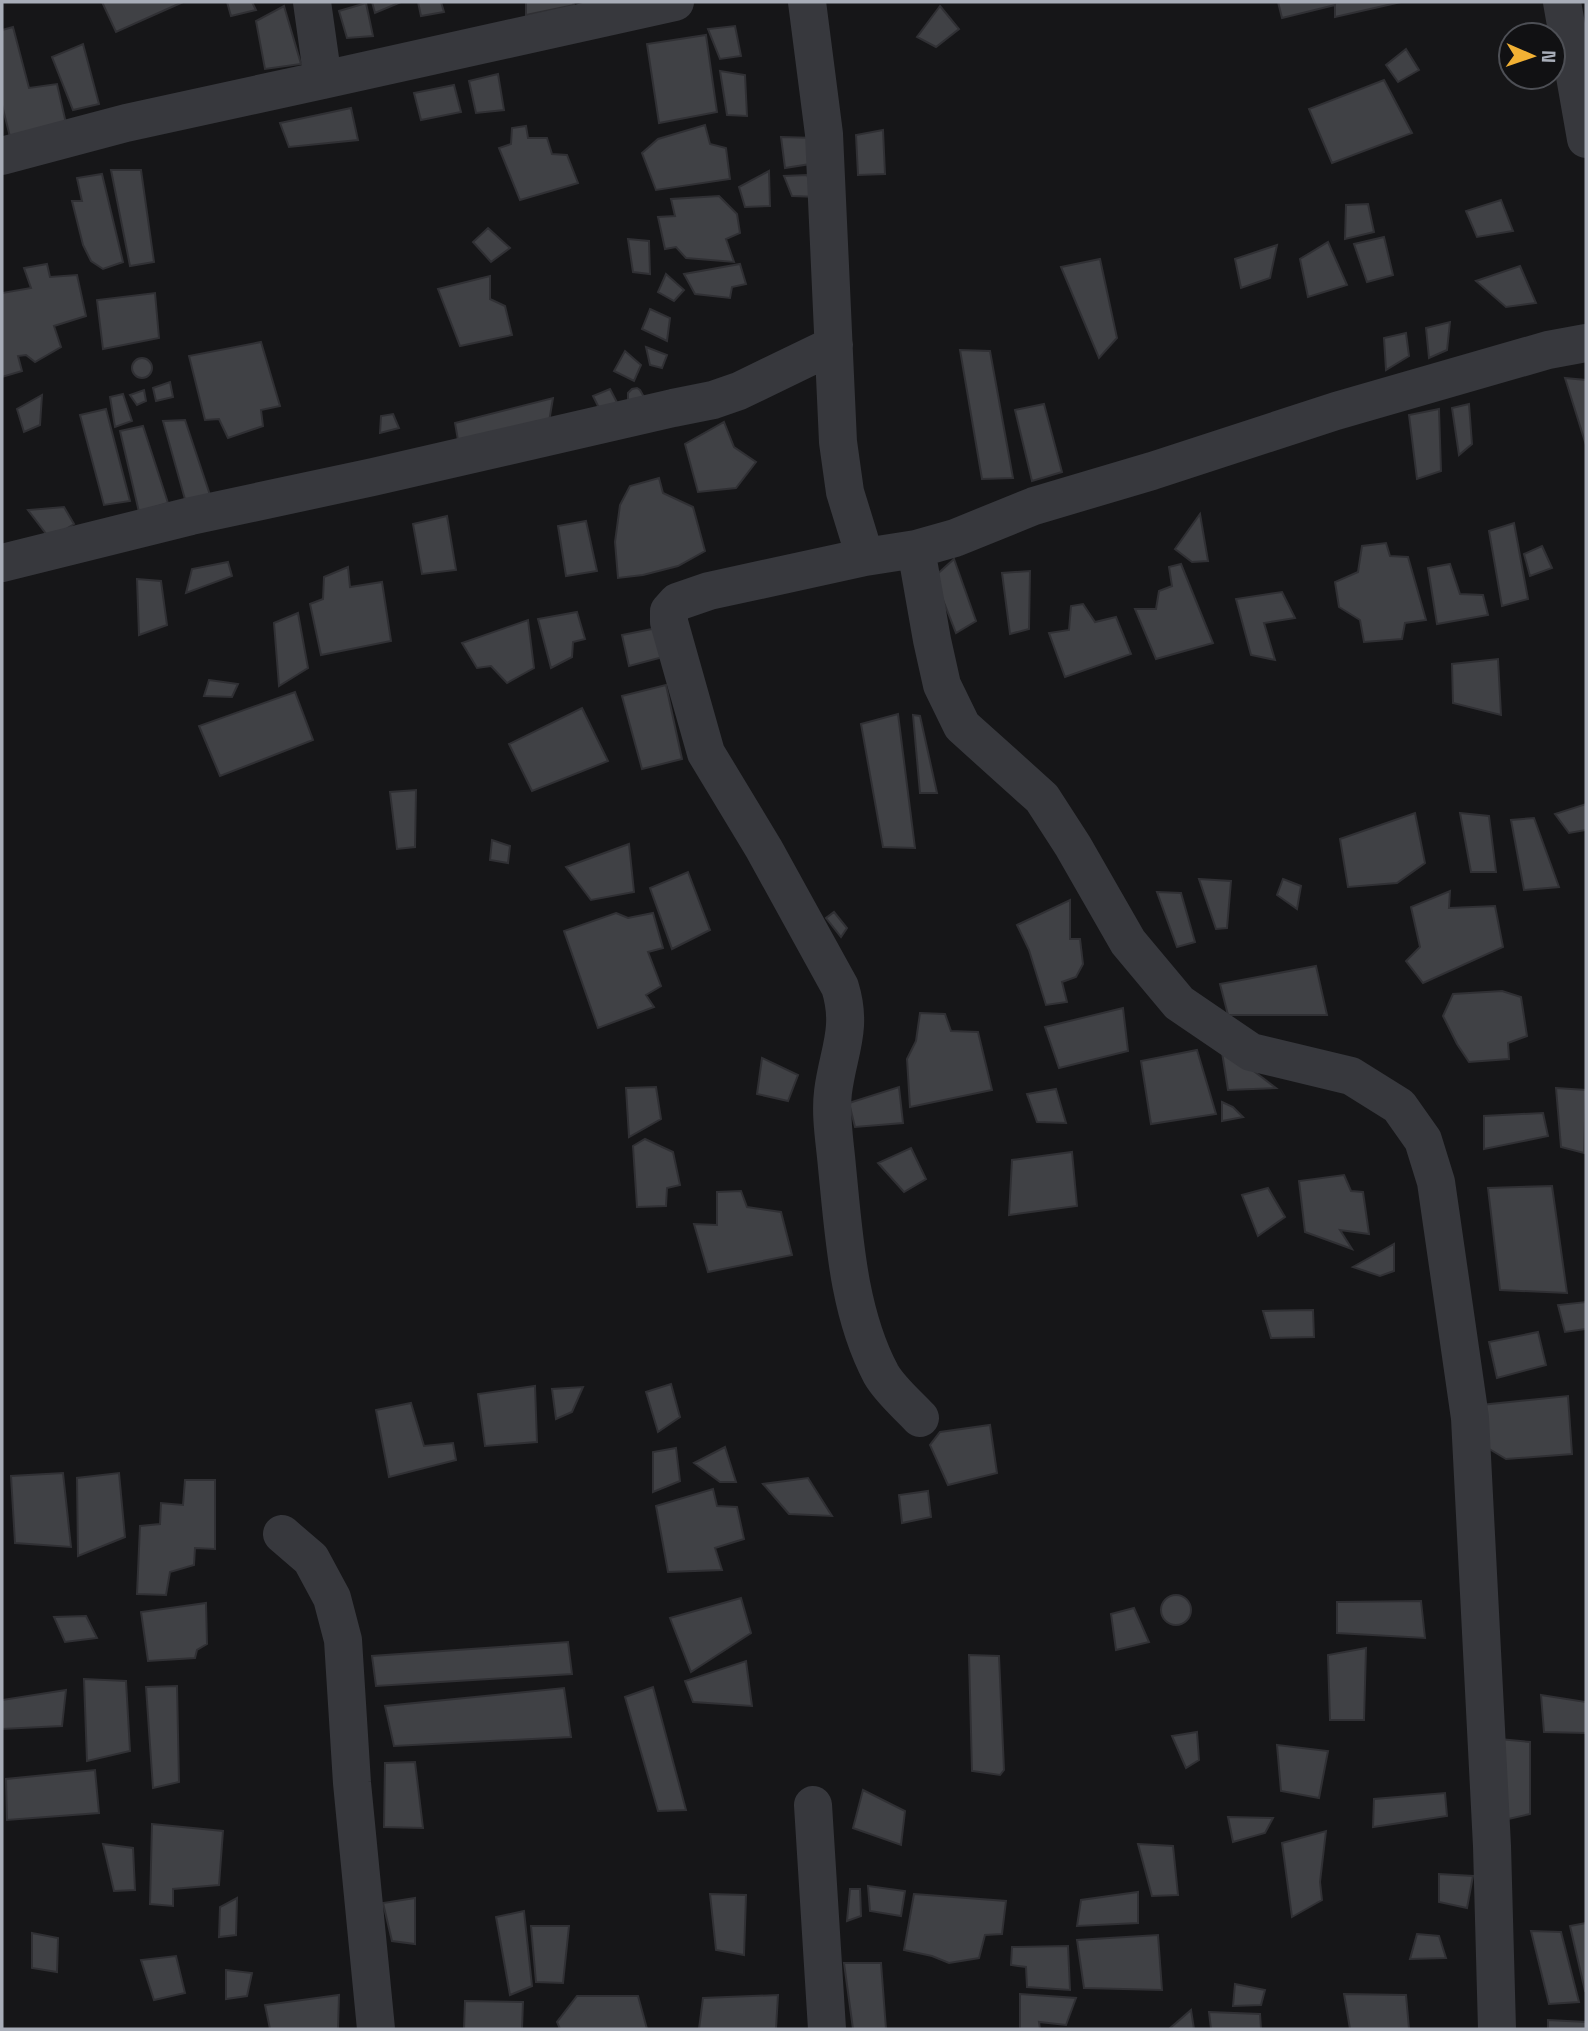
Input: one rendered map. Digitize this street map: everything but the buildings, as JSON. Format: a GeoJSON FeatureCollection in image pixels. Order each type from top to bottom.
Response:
{"type":"FeatureCollection","features":[{"type":"Feature","properties":{"kind":"street"},"geometry":{"type":"LineString","coordinates":[[312,2],[323,80]]}},
{"type":"Feature","properties":{"kind":"street"},"geometry":{"type":"LineString","coordinates":[[2,156],[126,123],[675,2]]}},
{"type":"Feature","properties":{"kind":"street"},"geometry":{"type":"LineString","coordinates":[[807,2],[824,134],[838,442],[845,492],[865,557]]}},
{"type":"Feature","properties":{"kind":"street"},"geometry":{"type":"LineString","coordinates":[[1562,2],[1586,139]]}},
{"type":"Feature","properties":{"kind":"street"},"geometry":{"type":"LineString","coordinates":[[920,1418],[883,1377],[864,1337],[854,1290],[843,1227],[834,1133],[833,1093],[845,1041],[845,1003],[840,987],[764,849],[706,753],[669,622],[670,611],[677,602],[709,591],[865,557],[916,549],[955,538],[1034,506],[1336,411],[1548,350],[1586,343]]}},
{"type":"Feature","properties":{"kind":"street"},"geometry":{"type":"LineString","coordinates":[[2,562],[191,516],[713,400],[739,391],[834,345]]}},
{"type":"Feature","properties":{"kind":"street"},"geometry":{"type":"LineString","coordinates":[[916,549],[942,685],[962,726],[1042,798],[1128,942],[1179,1003],[1251,1052],[1351,1076],[1399,1106],[1423,1140],[1436,1182],[1470,1418],[1492,1846],[1497,2029]]}},
{"type":"Feature","properties":{"kind":"street"},"geometry":{"type":"LineString","coordinates":[[282,1534],[312,1559],[332,1598],[343,1640],[352,1783],[376,2029]]}},
{"type":"Feature","properties":{"kind":"street"},"geometry":{"type":"LineString","coordinates":[[813,1805],[827,2029]]}}]}
